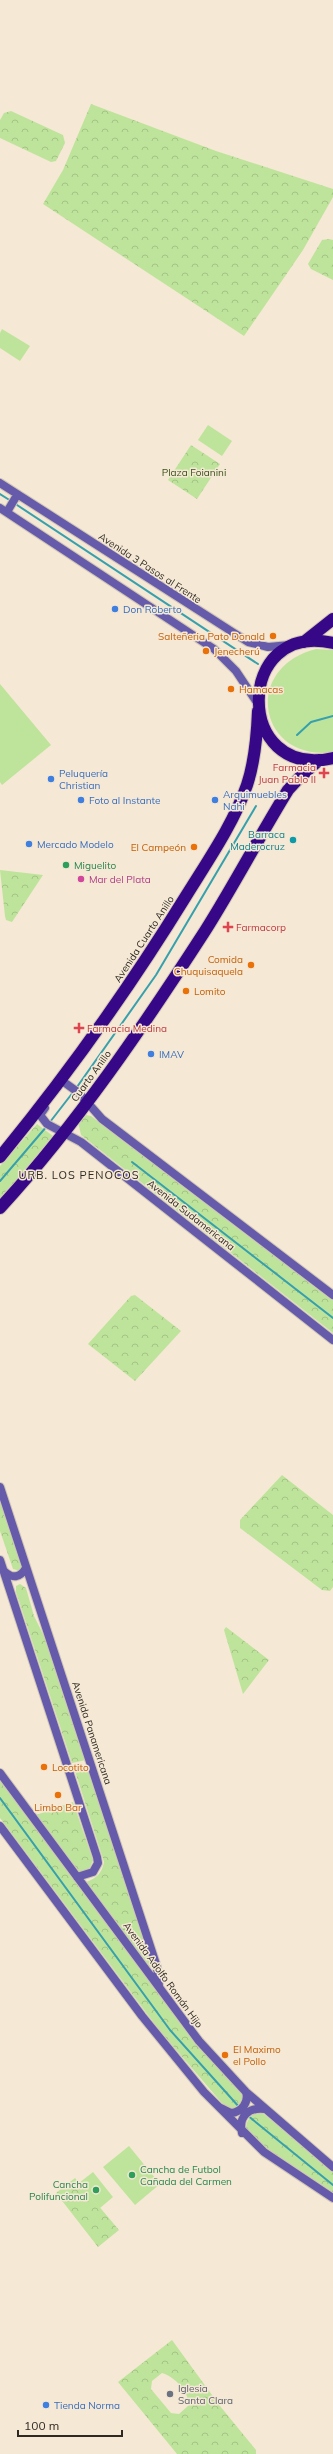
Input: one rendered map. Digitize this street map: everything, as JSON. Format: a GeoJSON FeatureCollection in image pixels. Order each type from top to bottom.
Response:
{"type":"FeatureCollection","features":[{"type":"Feature","properties":{"kind":"highway"},"geometry":{"type":"LineString","coordinates":[[300,644],[333,619]]}},
{"type":"Feature","properties":{"kind":"highway"},"geometry":{"type":"LineString","coordinates":[[300,644],[320,641],[333,643]]}},
{"type":"Feature","properties":{"kind":"highway","name":"Avenida Cuarto Anillo"},"geometry":{"type":"LineString","coordinates":[[0,1156],[61,1084],[156,945],[240,803],[254,760],[259,685],[267,668],[280,654],[300,644]]}},
{"type":"Feature","properties":{"kind":"highway"},"geometry":{"type":"LineString","coordinates":[[258,707],[264,729],[280,747],[301,758],[320,760],[333,758]]}},
{"type":"Feature","properties":{"kind":"highway","name":"Cuarto Anillo"},"geometry":{"type":"LineString","coordinates":[[0,1208],[63,1132],[83,1098],[163,994],[242,869],[288,790],[300,777],[320,760]]}},
{"type":"Feature","properties":{"kind":"main road","name":"Avenida 3 Pasos al Frente"},"geometry":{"type":"LineString","coordinates":[[0,483],[16,497],[248,642],[268,647],[300,644]]}},
{"type":"Feature","properties":{"kind":"main road"},"geometry":{"type":"LineString","coordinates":[[16,497],[5,509],[214,649],[236,672],[258,707]]}},
{"type":"Feature","properties":{"kind":"main road"},"geometry":{"type":"LineString","coordinates":[[61,1084],[83,1098],[97,1114],[136,1146],[333,1296]]}},
{"type":"Feature","properties":{"kind":"main road","name":"Avenida Sudamericana"},"geometry":{"type":"LineString","coordinates":[[61,1084],[41,1113],[42,1120],[51,1127],[81,1142],[333,1340]]}},
{"type":"Feature","properties":{"kind":"main road","name":"Avenida Panamericana"},"geometry":{"type":"LineString","coordinates":[[0,1487],[26,1568],[69,1691],[157,1967],[159,1986]]}},
{"type":"Feature","properties":{"kind":"main road"},"geometry":{"type":"LineString","coordinates":[[0,1560],[97,1857],[98,1863],[93,1872],[77,1877]]}},
{"type":"Feature","properties":{"kind":"main road"},"geometry":{"type":"LineString","coordinates":[[4,1571],[9,1576],[16,1577],[22,1574],[26,1568]]}},
{"type":"Feature","properties":{"kind":"main road"},"geometry":{"type":"LineString","coordinates":[[9,1589],[13,1582],[19,1579],[26,1580],[32,1585]]}},
{"type":"Feature","properties":{"kind":"main road","name":"Avenida Adolfo Román Hijo"},"geometry":{"type":"LineString","coordinates":[[0,1773],[159,1986],[178,2015],[199,2041],[246,2093],[263,2109],[333,2167]]}},
{"type":"Feature","properties":{"kind":"main road"},"geometry":{"type":"LineString","coordinates":[[0,1826],[142,2016],[204,2092],[270,2157],[333,2198]]}},
{"type":"Feature","properties":{"kind":"main road"},"geometry":{"type":"LineString","coordinates":[[204,2092],[223,2110],[232,2113],[244,2105],[246,2093]]}},
{"type":"Feature","properties":{"kind":"main road"},"geometry":{"type":"LineString","coordinates":[[242,2130],[246,2112],[252,2109],[263,2109]]}},
{"type":"Feature","properties":{"kind":"green space"},"geometry":{"type":"Polygon","coordinates":[[[91,104],[216,151],[333,189],[333,197],[303,250],[244,336],[43,204],[63,170],[91,104]]]}},
{"type":"Feature","properties":{"kind":"green space"},"geometry":{"type":"Polygon","coordinates":[[[11,111],[63,135],[65,143],[56,161],[51,162],[0,138],[0,120],[4,113],[11,111]]]}},
{"type":"Feature","properties":{"kind":"green space"},"geometry":{"type":"Polygon","coordinates":[[[322,240],[333,240],[333,280],[311,269],[308,264],[322,240]]]}},
{"type":"Feature","properties":{"kind":"green space"},"geometry":{"type":"Polygon","coordinates":[[[2,329],[30,346],[20,361],[0,348],[0,333],[2,329]]]}},
{"type":"Feature","properties":{"kind":"green space"},"geometry":{"type":"Polygon","coordinates":[[[208,425],[232,441],[222,456],[198,440],[208,425]]]}},
{"type":"Feature","properties":{"kind":"green space","name":"Plaza Foianini"},"geometry":{"type":"Polygon","coordinates":[[[191,445],[220,464],[197,499],[168,480],[191,445]]]}},
{"type":"Feature","properties":{"kind":"green space"},"geometry":{"type":"Polygon","coordinates":[[[316,649],[333,650],[333,752],[308,751],[289,743],[275,729],[269,711],[269,693],[277,675],[292,659],[316,649]]]}},
{"type":"Feature","properties":{"kind":"green space"},"geometry":{"type":"Polygon","coordinates":[[[0,684],[51,745],[2,785],[0,782],[0,684]]]}},
{"type":"Feature","properties":{"kind":"green space"},"geometry":{"type":"Polygon","coordinates":[[[0,870],[43,875],[12,922],[6,920],[5,916],[0,870]]]}},
{"type":"Feature","properties":{"kind":"green space"},"geometry":{"type":"Polygon","coordinates":[[[86,1115],[91,1116],[333,1300],[333,1333],[81,1135],[78,1122],[86,1115]]]}},
{"type":"Feature","properties":{"kind":"green space"},"geometry":{"type":"Polygon","coordinates":[[[37,1124],[53,1136],[0,1203],[0,1166],[37,1124]]]}},
{"type":"Feature","properties":{"kind":"green space"},"geometry":{"type":"Polygon","coordinates":[[[135,1295],[181,1331],[135,1381],[88,1344],[131,1296],[135,1295]]]}},
{"type":"Feature","properties":{"kind":"green space"},"geometry":{"type":"Polygon","coordinates":[[[282,1475],[333,1515],[333,1587],[330,1591],[322,1590],[240,1528],[240,1520],[282,1475]]]}},
{"type":"Feature","properties":{"kind":"green space"},"geometry":{"type":"Polygon","coordinates":[[[0,1498],[22,1564],[20,1571],[13,1569],[0,1531],[0,1498]]]}},
{"type":"Feature","properties":{"kind":"green space"},"geometry":{"type":"Polygon","coordinates":[[[20,1584],[26,1588],[34,1616],[49,1646],[86,1760],[72,1763],[16,1592],[16,1586],[20,1584]]]}},
{"type":"Feature","properties":{"kind":"green space"},"geometry":{"type":"Polygon","coordinates":[[[226,1627],[269,1660],[243,1694],[224,1630],[226,1627]]]}},
{"type":"Feature","properties":{"kind":"green space"},"geometry":{"type":"Polygon","coordinates":[[[87,1765],[154,1966],[150,1967],[86,1882],[98,1875],[104,1862],[74,1768],[87,1765]]]}},
{"type":"Feature","properties":{"kind":"green space"},"geometry":{"type":"Polygon","coordinates":[[[0,1779],[246,2096],[238,2110],[227,2109],[160,2031],[0,1818],[0,1779]]]}},
{"type":"Feature","properties":{"kind":"green space"},"geometry":{"type":"Polygon","coordinates":[[[73,1802],[93,1860],[89,1870],[79,1872],[36,1815],[73,1802]]]}},
{"type":"Feature","properties":{"kind":"green space"},"geometry":{"type":"Polygon","coordinates":[[[260,2111],[333,2169],[333,2194],[269,2152],[246,2130],[247,2123],[250,2118],[260,2111]]]}},
{"type":"Feature","properties":{"kind":"green space","name":"Cancha de Futbol Cañada del Carmen"},"geometry":{"type":"Polygon","coordinates":[[[129,2146],[160,2184],[135,2205],[103,2167],[129,2146]]]}},
{"type":"Feature","properties":{"kind":"green space","name":"Cancha Polifuncional"},"geometry":{"type":"Polygon","coordinates":[[[93,2172],[113,2197],[100,2208],[79,2183],[93,2172]]]}},
{"type":"Feature","properties":{"kind":"green space"},"geometry":{"type":"Polygon","coordinates":[[[75,2178],[119,2230],[98,2247],[56,2193],[75,2178]]]}},
{"type":"Feature","properties":{"kind":"green space"},"geometry":{"type":"Polygon","coordinates":[[[172,2340],[220,2406],[256,2450],[256,2454],[177,2454],[118,2382],[172,2340]],[[162,2373],[152,2381],[151,2389],[171,2413],[179,2414],[189,2405],[188,2400],[180,2385],[162,2373]]]}},
{"type":"Feature","properties":{"kind":"waterway"},"geometry":{"type":"LineString","coordinates":[[0,494],[11,501]]}},
{"type":"Feature","properties":{"kind":"waterway"},"geometry":{"type":"LineString","coordinates":[[14,503],[258,664]]}},
{"type":"Feature","properties":{"kind":"waterway"},"geometry":{"type":"LineString","coordinates":[[297,735],[311,722],[333,716]]}},
{"type":"Feature","properties":{"kind":"waterway"},"geometry":{"type":"LineString","coordinates":[[77,1087],[156,975],[256,806]]}},
{"type":"Feature","properties":{"kind":"waterway"},"geometry":{"type":"LineString","coordinates":[[50,1122],[74,1091]]}},
{"type":"Feature","properties":{"kind":"waterway"},"geometry":{"type":"LineString","coordinates":[[0,1181],[47,1126]]}},
{"type":"Feature","properties":{"kind":"waterway"},"geometry":{"type":"LineString","coordinates":[[132,1162],[333,1318]]}},
{"type":"Feature","properties":{"kind":"waterway"},"geometry":{"type":"LineString","coordinates":[[0,1798],[170,2030],[240,2108]]}},
{"type":"Feature","properties":{"kind":"waterway"},"geometry":{"type":"LineString","coordinates":[[247,2115],[333,2185]]}},
{"type":"Feature","properties":{"kind":"place","name":"Don Roberto"},"geometry":{"type":"Point","coordinates":[115,609]}},
{"type":"Feature","properties":{"kind":"place","name":"Salteñeria Pato Donald"},"geometry":{"type":"Point","coordinates":[273,636]}},
{"type":"Feature","properties":{"kind":"place","name":"Jenecherú"},"geometry":{"type":"Point","coordinates":[206,651]}},
{"type":"Feature","properties":{"kind":"place","name":"Hamacas"},"geometry":{"type":"Point","coordinates":[231,689]}},
{"type":"Feature","properties":{"kind":"place","name":"Farmacia Juan Pablo II"},"geometry":{"type":"Point","coordinates":[324,773]}},
{"type":"Feature","properties":{"kind":"place","name":"Peluquería Christian"},"geometry":{"type":"Point","coordinates":[51,779]}},
{"type":"Feature","properties":{"kind":"place","name":"Foto al Instante"},"geometry":{"type":"Point","coordinates":[81,800]}},
{"type":"Feature","properties":{"kind":"place","name":"Arquimuebles Nahi"},"geometry":{"type":"Point","coordinates":[215,800]}},
{"type":"Feature","properties":{"kind":"place","name":"Barraca Maderocruz"},"geometry":{"type":"Point","coordinates":[293,840]}},
{"type":"Feature","properties":{"kind":"place","name":"Mercado Modelo"},"geometry":{"type":"Point","coordinates":[29,844]}},
{"type":"Feature","properties":{"kind":"place","name":"El Campeón"},"geometry":{"type":"Point","coordinates":[194,847]}},
{"type":"Feature","properties":{"kind":"place","name":"Miguelito"},"geometry":{"type":"Point","coordinates":[66,865]}},
{"type":"Feature","properties":{"kind":"place","name":"Mar del Plata"},"geometry":{"type":"Point","coordinates":[81,879]}},
{"type":"Feature","properties":{"kind":"place","name":"Farmacorp"},"geometry":{"type":"Point","coordinates":[228,927]}},
{"type":"Feature","properties":{"kind":"place","name":"Comida Chuquisaquela"},"geometry":{"type":"Point","coordinates":[251,965]}},
{"type":"Feature","properties":{"kind":"place","name":"Lomito"},"geometry":{"type":"Point","coordinates":[186,991]}},
{"type":"Feature","properties":{"kind":"place","name":"Farmacia Medina"},"geometry":{"type":"Point","coordinates":[79,1028]}},
{"type":"Feature","properties":{"kind":"place","name":"IMAV"},"geometry":{"type":"Point","coordinates":[151,1054]}},
{"type":"Feature","properties":{"kind":"place","name":"Locotito"},"geometry":{"type":"Point","coordinates":[44,1767]}},
{"type":"Feature","properties":{"kind":"place","name":"Limbo Bar"},"geometry":{"type":"Point","coordinates":[58,1795]}},
{"type":"Feature","properties":{"kind":"place","name":"El Maximo el Pollo"},"geometry":{"type":"Point","coordinates":[225,2055]}},
{"type":"Feature","properties":{"kind":"place","name":"Cancha de Futbol Cañada del Carmen"},"geometry":{"type":"Point","coordinates":[132,2175]}},
{"type":"Feature","properties":{"kind":"place","name":"Cancha Polifuncional"},"geometry":{"type":"Point","coordinates":[96,2190]}},
{"type":"Feature","properties":{"kind":"place","name":"Iglesia Santa Clara"},"geometry":{"type":"Point","coordinates":[170,2394]}},
{"type":"Feature","properties":{"kind":"place","name":"Tienda Norma"},"geometry":{"type":"Point","coordinates":[46,2405]}},
{"type":"Feature","properties":{"kind":"district","name":"URB. LOS PENOCOS"},"geometry":{"type":"Point","coordinates":[79,1175]}}]}
